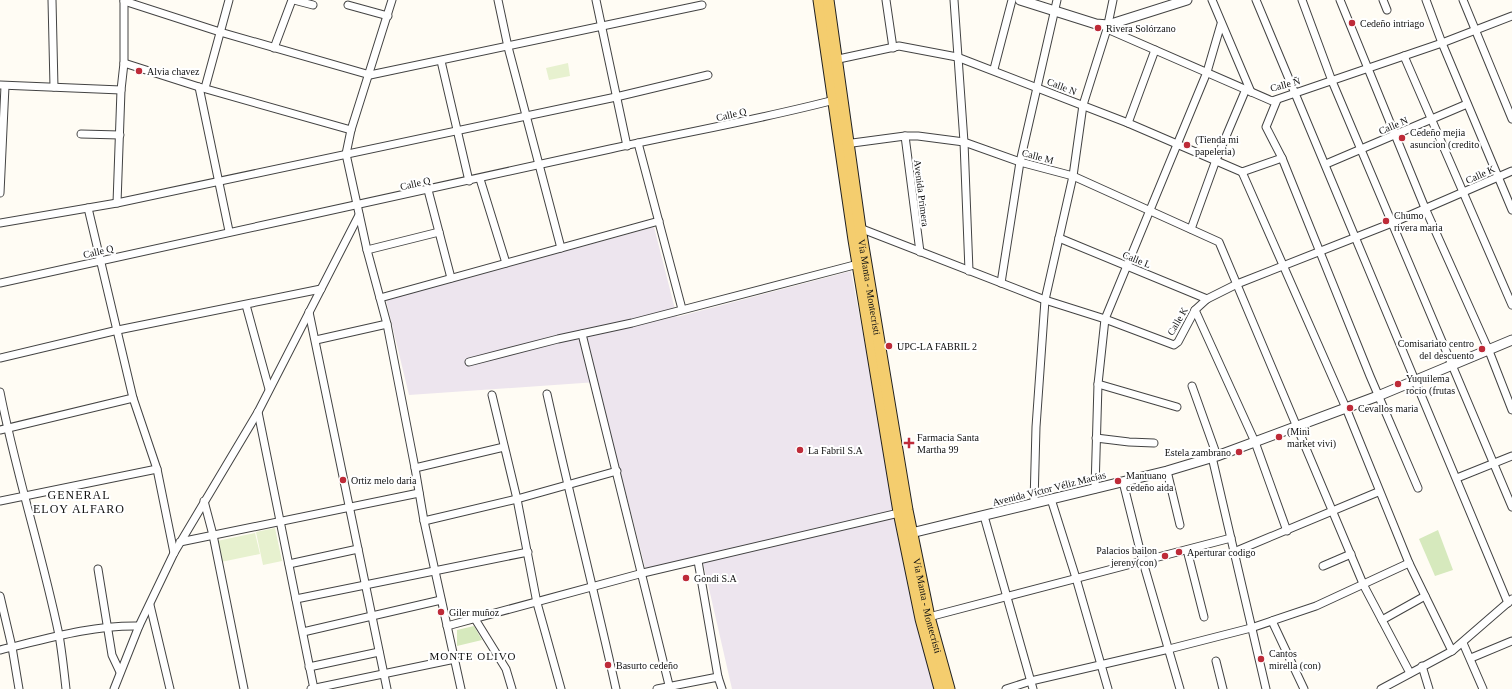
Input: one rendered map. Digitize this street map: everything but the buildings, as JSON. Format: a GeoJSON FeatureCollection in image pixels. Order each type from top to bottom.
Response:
{"type":"FeatureCollection","features":[{"type":"Feature","properties":{"kind":"main road","name":"Vía Manta - Montecristi"},"geometry":{"type":"LineString","coordinates":[[819,0],[832,60],[856,227],[903,512],[940,689]]}},
{"type":"Feature","properties":{"kind":"main road","name":"Vía Manta - Montecristi"},"geometry":{"type":"LineString","coordinates":[[828,0],[832,60]]}},
{"type":"Feature","properties":{"kind":"main road","name":"Vía Manta - Montecristi"},"geometry":{"type":"LineString","coordinates":[[925,618],[949,689]]}},
{"type":"Feature","properties":{"kind":"street"},"geometry":{"type":"LineString","coordinates":[[52,0],[54,87]]}},
{"type":"Feature","properties":{"kind":"street"},"geometry":{"type":"LineString","coordinates":[[117,203],[121,90],[124,63],[124,0],[220,32],[370,75],[702,5]]}},
{"type":"Feature","properties":{"kind":"street"},"geometry":{"type":"LineString","coordinates":[[229,0],[202,87],[218,180],[229,231]]}},
{"type":"Feature","properties":{"kind":"street"},"geometry":{"type":"LineString","coordinates":[[274,48],[293,0],[313,5]]}},
{"type":"Feature","properties":{"kind":"street"},"geometry":{"type":"LineString","coordinates":[[392,0],[370,75],[351,130],[346,154],[367,250],[387,324],[424,521],[461,689]]}},
{"type":"Feature","properties":{"kind":"street"},"geometry":{"type":"LineString","coordinates":[[498,0],[508,47],[561,248]]}},
{"type":"Feature","properties":{"kind":"street"},"geometry":{"type":"LineString","coordinates":[[596,0],[600,26],[627,146]]}},
{"type":"Feature","properties":{"kind":"street"},"geometry":{"type":"LineString","coordinates":[[886,0],[893,48]]}},
{"type":"Feature","properties":{"kind":"street"},"geometry":{"type":"LineString","coordinates":[[954,0],[964,142],[969,271]]}},
{"type":"Feature","properties":{"kind":"street"},"geometry":{"type":"LineString","coordinates":[[994,69],[1012,0]]}},
{"type":"Feature","properties":{"kind":"street","name":"Calle Ñ"},"geometry":{"type":"LineString","coordinates":[[1020,0],[1107,27],[1267,100],[1277,100],[1369,69],[1512,16]]}},
{"type":"Feature","properties":{"kind":"street"},"geometry":{"type":"LineString","coordinates":[[1001,283],[1020,162],[1036,87],[1058,0]]}},
{"type":"Feature","properties":{"kind":"street"},"geometry":{"type":"LineString","coordinates":[[1034,503],[1036,427],[1046,300],[1073,176],[1083,105],[1107,27],[1113,0]]}},
{"type":"Feature","properties":{"kind":"street"},"geometry":{"type":"LineString","coordinates":[[1107,27],[1164,3],[1187,0]]}},
{"type":"Feature","properties":{"kind":"street"},"geometry":{"type":"LineString","coordinates":[[1191,229],[1216,160],[1249,91],[1212,0]]}},
{"type":"Feature","properties":{"kind":"street"},"geometry":{"type":"LineString","coordinates":[[1256,0],[1326,164],[1415,380],[1510,601],[1452,651],[1381,689]]}},
{"type":"Feature","properties":{"kind":"street"},"geometry":{"type":"LineString","coordinates":[[1302,0],[1332,81],[1360,150],[1512,507]]}},
{"type":"Feature","properties":{"kind":"street"},"geometry":{"type":"LineString","coordinates":[[1340,0],[1425,208],[1489,351],[1512,410]]}},
{"type":"Feature","properties":{"kind":"street"},"geometry":{"type":"LineString","coordinates":[[1383,0],[1387,10]]}},
{"type":"Feature","properties":{"kind":"street"},"geometry":{"type":"LineString","coordinates":[[1426,0],[1442,43],[1512,210]]}},
{"type":"Feature","properties":{"kind":"street"},"geometry":{"type":"LineString","coordinates":[[1463,0],[1474,30],[1512,119]]}},
{"type":"Feature","properties":{"kind":"street"},"geometry":{"type":"LineString","coordinates":[[348,5],[388,16]]}},
{"type":"Feature","properties":{"kind":"street"},"geometry":{"type":"LineString","coordinates":[[1095,489],[1098,384],[1105,319],[1206,72],[1221,24]]}},
{"type":"Feature","properties":{"kind":"street","name":"Calle N"},"geometry":{"type":"LineString","coordinates":[[832,60],[899,46],[957,57],[994,69],[1036,87],[1128,122],[1242,172]]}},
{"type":"Feature","properties":{"kind":"street"},"geometry":{"type":"LineString","coordinates":[[1128,122],[1155,50]]}},
{"type":"Feature","properties":{"kind":"street"},"geometry":{"type":"LineString","coordinates":[[1404,56],[1462,193],[1512,305]]}},
{"type":"Feature","properties":{"kind":"street"},"geometry":{"type":"LineString","coordinates":[[441,61],[469,181]]}},
{"type":"Feature","properties":{"kind":"street"},"geometry":{"type":"LineString","coordinates":[[124,63],[351,130]]}},
{"type":"Feature","properties":{"kind":"street"},"geometry":{"type":"LineString","coordinates":[[0,223],[117,203],[218,180],[616,97],[708,75]]}},
{"type":"Feature","properties":{"kind":"street"},"geometry":{"type":"LineString","coordinates":[[0,193],[3,86],[121,90]]}},
{"type":"Feature","properties":{"kind":"street","name":"Calle Q"},"geometry":{"type":"LineString","coordinates":[[0,283],[229,231],[357,206],[838,99]]}},
{"type":"Feature","properties":{"kind":"street"},"geometry":{"type":"LineString","coordinates":[[1277,100],[1266,127],[1282,158],[1378,396],[1418,488]]}},
{"type":"Feature","properties":{"kind":"street","name":"Calle N"},"geometry":{"type":"LineString","coordinates":[[1326,164],[1467,104]]}},
{"type":"Feature","properties":{"kind":"street"},"geometry":{"type":"LineString","coordinates":[[81,134],[120,135]]}},
{"type":"Feature","properties":{"kind":"street","name":"Calle M"},"geometry":{"type":"LineString","coordinates":[[845,144],[905,136],[918,136],[964,142],[1020,162],[1073,176],[1219,242],[1237,284]]}},
{"type":"Feature","properties":{"kind":"street","name":"Avenida Primera"},"geometry":{"type":"LineString","coordinates":[[905,136],[920,252]]}},
{"type":"Feature","properties":{"kind":"street"},"geometry":{"type":"LineString","coordinates":[[638,144],[682,309]]}},
{"type":"Feature","properties":{"kind":"street"},"geometry":{"type":"LineString","coordinates":[[1282,158],[1242,172],[1346,408],[1378,492],[1408,563],[1452,651]]}},
{"type":"Feature","properties":{"kind":"street","name":"Calle K"},"geometry":{"type":"LineString","coordinates":[[856,227],[1046,300],[1105,319],[1174,345],[1178,342],[1194,310],[1207,299],[1237,284],[1392,223],[1512,171]]}},
{"type":"Feature","properties":{"kind":"street"},"geometry":{"type":"LineString","coordinates":[[480,179],[506,263]]}},
{"type":"Feature","properties":{"kind":"street"},"geometry":{"type":"LineString","coordinates":[[428,190],[451,278]]}},
{"type":"Feature","properties":{"kind":"street"},"geometry":{"type":"LineString","coordinates":[[88,208],[133,398],[157,469],[174,552]]}},
{"type":"Feature","properties":{"kind":"street"},"geometry":{"type":"LineString","coordinates":[[114,689],[139,626],[174,552],[258,412],[360,215]]}},
{"type":"Feature","properties":{"kind":"street"},"geometry":{"type":"LineString","coordinates":[[380,298],[659,220]]}},
{"type":"Feature","properties":{"kind":"street"},"geometry":{"type":"LineString","coordinates":[[367,250],[439,232]]}},
{"type":"Feature","properties":{"kind":"street","name":"Calle L"},"geometry":{"type":"LineString","coordinates":[[1059,238],[1207,299]]}},
{"type":"Feature","properties":{"kind":"street"},"geometry":{"type":"LineString","coordinates":[[469,362],[632,323],[862,263]]}},
{"type":"Feature","properties":{"kind":"street"},"geometry":{"type":"LineString","coordinates":[[1237,284],[1364,586],[1410,673]]}},
{"type":"Feature","properties":{"kind":"street"},"geometry":{"type":"LineString","coordinates":[[0,358],[118,330],[321,289]]}},
{"type":"Feature","properties":{"kind":"street"},"geometry":{"type":"LineString","coordinates":[[246,305],[269,389]]}},
{"type":"Feature","properties":{"kind":"street"},"geometry":{"type":"LineString","coordinates":[[1194,310],[1255,442],[1287,531]]}},
{"type":"Feature","properties":{"kind":"street"},"geometry":{"type":"LineString","coordinates":[[310,312],[387,689]]}},
{"type":"Feature","properties":{"kind":"street"},"geometry":{"type":"LineString","coordinates":[[316,340],[387,324]]}},
{"type":"Feature","properties":{"kind":"street"},"geometry":{"type":"LineString","coordinates":[[582,334],[643,574],[669,687]]}},
{"type":"Feature","properties":{"kind":"street","name":"Avenida Víctor Véliz Macías"},"geometry":{"type":"LineString","coordinates":[[907,534],[1167,472],[1214,457],[1378,396],[1489,351],[1512,340]]}},
{"type":"Feature","properties":{"kind":"street"},"geometry":{"type":"LineString","coordinates":[[1098,384],[1177,407]]}},
{"type":"Feature","properties":{"kind":"street"},"geometry":{"type":"LineString","coordinates":[[1192,386],[1214,457],[1251,628],[1266,689]]}},
{"type":"Feature","properties":{"kind":"street"},"geometry":{"type":"LineString","coordinates":[[0,392],[4,429],[26,496],[59,636],[66,689]]}},
{"type":"Feature","properties":{"kind":"street"},"geometry":{"type":"LineString","coordinates":[[492,394],[517,499],[537,603],[562,689]]}},
{"type":"Feature","properties":{"kind":"street"},"geometry":{"type":"LineString","coordinates":[[547,394],[567,485],[594,587],[616,689]]}},
{"type":"Feature","properties":{"kind":"street"},"geometry":{"type":"LineString","coordinates":[[4,429],[133,398]]}},
{"type":"Feature","properties":{"kind":"street"},"geometry":{"type":"LineString","coordinates":[[258,412],[279,521],[303,632],[313,689],[455,659]]}},
{"type":"Feature","properties":{"kind":"street"},"geometry":{"type":"LineString","coordinates":[[1096,438],[1154,443]]}},
{"type":"Feature","properties":{"kind":"street"},"geometry":{"type":"LineString","coordinates":[[415,468],[504,447]]}},
{"type":"Feature","properties":{"kind":"street"},"geometry":{"type":"LineString","coordinates":[[1457,478],[1512,456]]}},
{"type":"Feature","properties":{"kind":"street"},"geometry":{"type":"LineString","coordinates":[[0,501],[157,469]]}},
{"type":"Feature","properties":{"kind":"street"},"geometry":{"type":"LineString","coordinates":[[424,521],[517,499],[617,471]]}},
{"type":"Feature","properties":{"kind":"street"},"geometry":{"type":"LineString","coordinates":[[1167,472],[1180,525]]}},
{"type":"Feature","properties":{"kind":"street"},"geometry":{"type":"LineString","coordinates":[[1123,482],[1143,562],[1180,689]]}},
{"type":"Feature","properties":{"kind":"street"},"geometry":{"type":"LineString","coordinates":[[1234,552],[1378,492]]}},
{"type":"Feature","properties":{"kind":"street"},"geometry":{"type":"LineString","coordinates":[[180,542],[419,493]]}},
{"type":"Feature","properties":{"kind":"street"},"geometry":{"type":"LineString","coordinates":[[1051,499],[1076,578],[1108,689]]}},
{"type":"Feature","properties":{"kind":"street"},"geometry":{"type":"LineString","coordinates":[[204,501],[214,535],[244,689]]}},
{"type":"Feature","properties":{"kind":"street"},"geometry":{"type":"LineString","coordinates":[[448,626],[643,574],[903,512]]}},
{"type":"Feature","properties":{"kind":"street"},"geometry":{"type":"LineString","coordinates":[[984,516],[1005,596],[1033,689]]}},
{"type":"Feature","properties":{"kind":"street"},"geometry":{"type":"LineString","coordinates":[[925,618],[1231,538]]}},
{"type":"Feature","properties":{"kind":"street"},"geometry":{"type":"LineString","coordinates":[[289,564],[358,549]]}},
{"type":"Feature","properties":{"kind":"street"},"geometry":{"type":"LineString","coordinates":[[1187,550],[1204,617]]}},
{"type":"Feature","properties":{"kind":"street"},"geometry":{"type":"LineString","coordinates":[[296,599],[528,552]]}},
{"type":"Feature","properties":{"kind":"street"},"geometry":{"type":"LineString","coordinates":[[1323,566],[1351,554]]}},
{"type":"Feature","properties":{"kind":"street"},"geometry":{"type":"LineString","coordinates":[[698,561],[718,677],[722,689]]}},
{"type":"Feature","properties":{"kind":"street"},"geometry":{"type":"LineString","coordinates":[[1006,689],[1031,681],[1169,649],[1251,628],[1316,606],[1364,586],[1408,563]]}},
{"type":"Feature","properties":{"kind":"street"},"geometry":{"type":"LineString","coordinates":[[98,568],[112,654],[120,672]]}},
{"type":"Feature","properties":{"kind":"street"},"geometry":{"type":"LineString","coordinates":[[0,596],[12,647],[19,689]]}},
{"type":"Feature","properties":{"kind":"street"},"geometry":{"type":"LineString","coordinates":[[1382,620],[1425,596]]}},
{"type":"Feature","properties":{"kind":"street"},"geometry":{"type":"LineString","coordinates":[[303,632],[441,600]]}},
{"type":"Feature","properties":{"kind":"street"},"geometry":{"type":"LineString","coordinates":[[150,605],[170,689]]}},
{"type":"Feature","properties":{"kind":"street"},"geometry":{"type":"LineString","coordinates":[[475,619],[506,669],[512,689]]}},
{"type":"Feature","properties":{"kind":"street"},"geometry":{"type":"LineString","coordinates":[[1272,621],[1304,689]]}},
{"type":"Feature","properties":{"kind":"street"},"geometry":{"type":"LineString","coordinates":[[0,650],[59,636],[108,628],[139,626]]}},
{"type":"Feature","properties":{"kind":"street"},"geometry":{"type":"LineString","coordinates":[[1470,658],[1512,641]]}},
{"type":"Feature","properties":{"kind":"street"},"geometry":{"type":"LineString","coordinates":[[1463,643],[1483,689]]}},
{"type":"Feature","properties":{"kind":"street"},"geometry":{"type":"LineString","coordinates":[[309,667],[379,652]]}},
{"type":"Feature","properties":{"kind":"street"},"geometry":{"type":"LineString","coordinates":[[1216,661],[1223,689]]}},
{"type":"Feature","properties":{"kind":"street"},"geometry":{"type":"LineString","coordinates":[[1422,666],[1429,689]]}},
{"type":"Feature","properties":{"kind":"street"},"geometry":{"type":"LineString","coordinates":[[657,689],[718,677]]}},
{"type":"Feature","properties":{"kind":"shaded area"},"geometry":{"type":"Polygon","coordinates":[[[654,227],[677,317],[851,271],[898,519],[937,689],[732,689],[702,558],[646,571],[597,382],[409,395],[386,300],[654,227]]]}},
{"type":"Feature","properties":{"kind":"green space"},"geometry":{"type":"Polygon","coordinates":[[[568,63],[570,76],[549,80],[546,68],[568,63]]]}},
{"type":"Feature","properties":{"kind":"green space"},"geometry":{"type":"Polygon","coordinates":[[[275,528],[282,561],[263,565],[256,532],[275,528]]]}},
{"type":"Feature","properties":{"kind":"green space"},"geometry":{"type":"Polygon","coordinates":[[[1438,530],[1453,570],[1435,576],[1419,539],[1438,530]]]}},
{"type":"Feature","properties":{"kind":"green space"},"geometry":{"type":"Polygon","coordinates":[[[255,533],[260,554],[221,562],[217,541],[255,533]]]}},
{"type":"Feature","properties":{"kind":"green space"},"geometry":{"type":"Polygon","coordinates":[[[474,626],[482,640],[457,646],[457,630],[474,626]]]}},
{"type":"Feature","properties":{"kind":"place","name":"Cedeño intriago"},"geometry":{"type":"Point","coordinates":[1352,23]}},
{"type":"Feature","properties":{"kind":"place","name":"Rivera Solórzano"},"geometry":{"type":"Point","coordinates":[1098,28]}},
{"type":"Feature","properties":{"kind":"place","name":"Alvia chavez"},"geometry":{"type":"Point","coordinates":[139,71]}},
{"type":"Feature","properties":{"kind":"place","name":"Cedeño mejia asuncion (credito"},"geometry":{"type":"Point","coordinates":[1402,138]}},
{"type":"Feature","properties":{"kind":"place","name":"(Tienda mi papeleria)"},"geometry":{"type":"Point","coordinates":[1187,145]}},
{"type":"Feature","properties":{"kind":"place","name":"Chumo rivera maria"},"geometry":{"type":"Point","coordinates":[1386,221]}},
{"type":"Feature","properties":{"kind":"place","name":"UPC-LA FABRIL 2"},"geometry":{"type":"Point","coordinates":[889,346]}},
{"type":"Feature","properties":{"kind":"place","name":"Comisariato centro del descuento"},"geometry":{"type":"Point","coordinates":[1482,349]}},
{"type":"Feature","properties":{"kind":"place","name":"Yuquilema rocio (frutas"},"geometry":{"type":"Point","coordinates":[1398,384]}},
{"type":"Feature","properties":{"kind":"place","name":"Cevallos maria"},"geometry":{"type":"Point","coordinates":[1350,408]}},
{"type":"Feature","properties":{"kind":"place","name":"(Mini market vivi)"},"geometry":{"type":"Point","coordinates":[1279,437]}},
{"type":"Feature","properties":{"kind":"place","name":"Farmacia Santa Martha 99"},"geometry":{"type":"Point","coordinates":[909,443]}},
{"type":"Feature","properties":{"kind":"place","name":"La Fabril S.A"},"geometry":{"type":"Point","coordinates":[800,450]}},
{"type":"Feature","properties":{"kind":"place","name":"Estela zambrano"},"geometry":{"type":"Point","coordinates":[1239,452]}},
{"type":"Feature","properties":{"kind":"place","name":"Ortiz melo daria"},"geometry":{"type":"Point","coordinates":[343,480]}},
{"type":"Feature","properties":{"kind":"place","name":"Mantuano cedeño aida"},"geometry":{"type":"Point","coordinates":[1118,481]}},
{"type":"Feature","properties":{"kind":"place","name":"Aperturar codigo"},"geometry":{"type":"Point","coordinates":[1179,552]}},
{"type":"Feature","properties":{"kind":"place","name":"Palacios bailon jereny(con)"},"geometry":{"type":"Point","coordinates":[1165,556]}},
{"type":"Feature","properties":{"kind":"place","name":"Gondi S.A"},"geometry":{"type":"Point","coordinates":[686,578]}},
{"type":"Feature","properties":{"kind":"place","name":"Giler muñoz"},"geometry":{"type":"Point","coordinates":[441,612]}},
{"type":"Feature","properties":{"kind":"place","name":"Cantos mirella (con)"},"geometry":{"type":"Point","coordinates":[1261,659]}},
{"type":"Feature","properties":{"kind":"place","name":"Basurto cedeño"},"geometry":{"type":"Point","coordinates":[608,665]}},
{"type":"Feature","properties":{"kind":"district","name":"GENERAL ELOY ALFARO"},"geometry":{"type":"Point","coordinates":[79,502]}},
{"type":"Feature","properties":{"kind":"district","name":"MONTE OLIVO"},"geometry":{"type":"Point","coordinates":[473,656]}}]}
